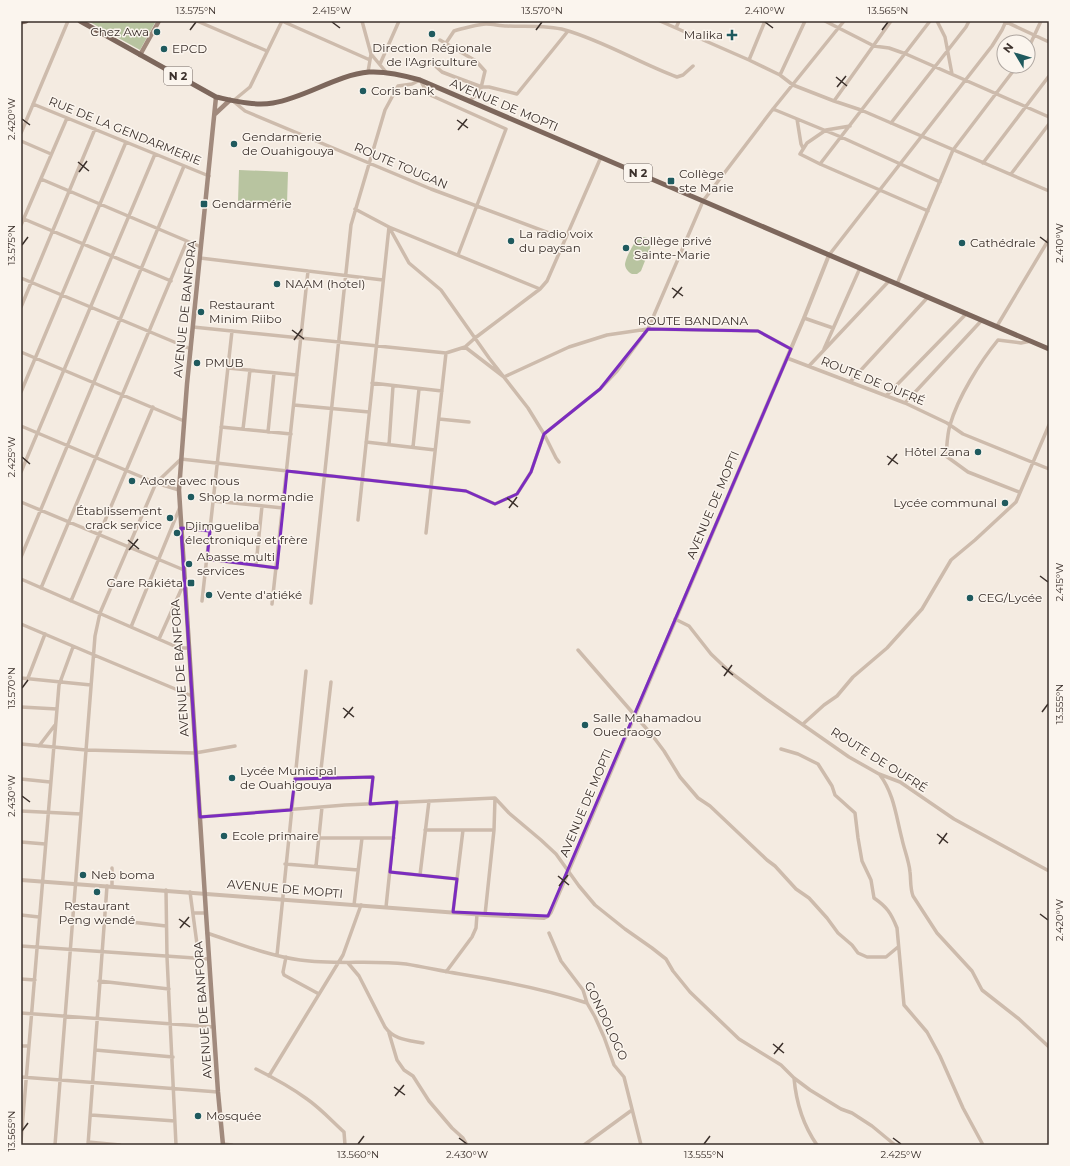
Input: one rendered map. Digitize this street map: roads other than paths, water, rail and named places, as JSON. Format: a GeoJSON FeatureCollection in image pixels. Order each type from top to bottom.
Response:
{"type":"FeatureCollection","features":[{"type":"Feature","properties":{"kind":"main road"},"geometry":{"type":"LineString","coordinates":[[21,22],[26,21]]}},
{"type":"Feature","properties":{"kind":"main road","name":"AVENUE DE MOPTI"},"geometry":{"type":"LineString","coordinates":[[80,21],[216,97],[232,100],[252,103],[272,103],[287,100],[343,79],[368,72],[402,74],[420,80],[1049,349]]}},
{"type":"Feature","properties":{"kind":"main road"},"geometry":{"type":"LineString","coordinates":[[140,55],[159,21]]}},
{"type":"Feature","properties":{"kind":"main road","name":"AVENUE DE BANFORA"},"geometry":{"type":"LineString","coordinates":[[216,97],[184,421],[179,490],[204,892],[223,1144]]}},
{"type":"Feature","properties":{"kind":"main road"},"geometry":{"type":"LineString","coordinates":[[215,114],[232,100]]}},
{"type":"Feature","properties":{"kind":"street"},"geometry":{"type":"LineString","coordinates":[[21,133],[68,21]]}},
{"type":"Feature","properties":{"kind":"street"},"geometry":{"type":"LineString","coordinates":[[197,21],[267,51]]}},
{"type":"Feature","properties":{"kind":"street"},"geometry":{"type":"LineString","coordinates":[[232,100],[250,87],[282,21],[370,60]]}},
{"type":"Feature","properties":{"kind":"street"},"geometry":{"type":"LineString","coordinates":[[362,21],[371,54],[368,72]]}},
{"type":"Feature","properties":{"kind":"street"},"geometry":{"type":"LineString","coordinates":[[380,64],[399,21]]}},
{"type":"Feature","properties":{"kind":"street"},"geometry":{"type":"LineString","coordinates":[[660,21],[749,60],[780,75],[793,85],[861,110],[1011,174],[1047,191],[1049,185]]}},
{"type":"Feature","properties":{"kind":"street"},"geometry":{"type":"LineString","coordinates":[[676,28],[679,21]]}},
{"type":"Feature","properties":{"kind":"street"},"geometry":{"type":"LineString","coordinates":[[749,60],[764,21]]}},
{"type":"Feature","properties":{"kind":"street"},"geometry":{"type":"LineString","coordinates":[[780,75],[805,21]]}},
{"type":"Feature","properties":{"kind":"street"},"geometry":{"type":"LineString","coordinates":[[825,21],[874,46],[889,48],[906,54],[1049,116]]}},
{"type":"Feature","properties":{"kind":"street"},"geometry":{"type":"LineString","coordinates":[[55,1145],[95,636],[100,613],[156,483],[181,459],[466,491],[495,504],[517,494],[531,472],[544,434],[600,389],[617,370],[648,329],[703,201],[772,109],[844,21]]}},
{"type":"Feature","properties":{"kind":"street"},"geometry":{"type":"LineString","coordinates":[[834,101],[891,21]]}},
{"type":"Feature","properties":{"kind":"street"},"geometry":{"type":"LineString","coordinates":[[820,164],[930,21]]}},
{"type":"Feature","properties":{"kind":"street"},"geometry":{"type":"LineString","coordinates":[[938,21],[945,37],[952,74]]}},
{"type":"Feature","properties":{"kind":"street"},"geometry":{"type":"LineString","coordinates":[[891,123],[966,27],[968,21]]}},
{"type":"Feature","properties":{"kind":"street"},"geometry":{"type":"LineString","coordinates":[[829,255],[992,46],[1002,30],[1005,21],[1031,34]]}},
{"type":"Feature","properties":{"kind":"street"},"geometry":{"type":"LineString","coordinates":[[1036,34],[1041,21]]}},
{"type":"Feature","properties":{"kind":"street"},"geometry":{"type":"LineString","coordinates":[[446,43],[454,31],[485,24],[541,27],[568,31],[677,77],[683,75],[693,66]]}},
{"type":"Feature","properties":{"kind":"street"},"geometry":{"type":"LineString","coordinates":[[422,64],[432,63],[442,72],[482,87],[489,87],[517,94],[568,31]]}},
{"type":"Feature","properties":{"kind":"street"},"geometry":{"type":"LineString","coordinates":[[1036,36],[1049,42]]}},
{"type":"Feature","properties":{"kind":"street"},"geometry":{"type":"LineString","coordinates":[[440,40],[476,61],[485,71],[482,87],[477,95],[469,101]]}},
{"type":"Feature","properties":{"kind":"street"},"geometry":{"type":"LineString","coordinates":[[371,54],[386,72]]}},
{"type":"Feature","properties":{"kind":"street"},"geometry":{"type":"LineString","coordinates":[[897,284],[953,150],[1011,74]]}},
{"type":"Feature","properties":{"kind":"street"},"geometry":{"type":"LineString","coordinates":[[983,162],[1049,76]]}},
{"type":"Feature","properties":{"kind":"street"},"geometry":{"type":"LineString","coordinates":[[311,603],[350,225],[385,110],[398,86],[412,84],[420,80],[428,94],[506,129],[458,256]]}},
{"type":"Feature","properties":{"kind":"street","name":"ROUTE TOUGAN"},"geometry":{"type":"LineString","coordinates":[[232,100],[245,111],[368,163],[476,207],[565,239]]}},
{"type":"Feature","properties":{"kind":"street","name":"RUE DE LA GENDARMERIE"},"geometry":{"type":"LineString","coordinates":[[33,104],[209,176]]}},
{"type":"Feature","properties":{"kind":"street"},"geometry":{"type":"LineString","coordinates":[[772,109],[841,137],[940,182]]}},
{"type":"Feature","properties":{"kind":"street"},"geometry":{"type":"LineString","coordinates":[[21,225],[66,118]]}},
{"type":"Feature","properties":{"kind":"street"},"geometry":{"type":"LineString","coordinates":[[797,119],[803,148]]}},
{"type":"Feature","properties":{"kind":"street"},"geometry":{"type":"LineString","coordinates":[[1011,174],[1049,124]]}},
{"type":"Feature","properties":{"kind":"street"},"geometry":{"type":"LineString","coordinates":[[850,126],[825,131],[807,143],[800,154],[880,191],[928,211]]}},
{"type":"Feature","properties":{"kind":"street"},"geometry":{"type":"LineString","coordinates":[[21,307],[96,129]]}},
{"type":"Feature","properties":{"kind":"street"},"geometry":{"type":"LineString","coordinates":[[21,141],[51,154]]}},
{"type":"Feature","properties":{"kind":"street"},"geometry":{"type":"LineString","coordinates":[[21,392],[126,142]]}},
{"type":"Feature","properties":{"kind":"street"},"geometry":{"type":"LineString","coordinates":[[21,472],[155,154]]}},
{"type":"Feature","properties":{"kind":"street"},"geometry":{"type":"LineString","coordinates":[[193,327],[446,353],[465,347],[540,290],[547,281],[601,157]]}},
{"type":"Feature","properties":{"kind":"street"},"geometry":{"type":"LineString","coordinates":[[21,557],[184,166]]}},
{"type":"Feature","properties":{"kind":"street"},"geometry":{"type":"LineString","coordinates":[[41,179],[201,247]]}},
{"type":"Feature","properties":{"kind":"street"},"geometry":{"type":"LineString","coordinates":[[355,210],[389,227],[540,290]]}},
{"type":"Feature","properties":{"kind":"street"},"geometry":{"type":"LineString","coordinates":[[24,219],[171,281]]}},
{"type":"Feature","properties":{"kind":"street"},"geometry":{"type":"LineString","coordinates":[[358,520],[389,227]]}},
{"type":"Feature","properties":{"kind":"street"},"geometry":{"type":"LineString","coordinates":[[389,227],[409,264],[441,290],[528,408],[559,462]]}},
{"type":"Feature","properties":{"kind":"street"},"geometry":{"type":"LineString","coordinates":[[997,326],[1049,240]]}},
{"type":"Feature","properties":{"kind":"street","name":"AVENUE DE BANFORA"},"geometry":{"type":"LineString","coordinates":[[41,588],[188,241]]}},
{"type":"Feature","properties":{"kind":"street","name":"AVENUE DE MOPTI"},"geometry":{"type":"LineString","coordinates":[[21,880],[204,892],[477,914],[544,918],[548,916],[552,912],[804,318],[829,255]]}},
{"type":"Feature","properties":{"kind":"street"},"geometry":{"type":"LineString","coordinates":[[200,258],[383,280]]}},
{"type":"Feature","properties":{"kind":"street"},"geometry":{"type":"LineString","coordinates":[[822,352],[860,268]]}},
{"type":"Feature","properties":{"kind":"street"},"geometry":{"type":"LineString","coordinates":[[272,604],[308,271]]}},
{"type":"Feature","properties":{"kind":"street"},"geometry":{"type":"LineString","coordinates":[[21,278],[191,349]]}},
{"type":"Feature","properties":{"kind":"street"},"geometry":{"type":"LineString","coordinates":[[809,366],[889,280]]}},
{"type":"Feature","properties":{"kind":"street"},"geometry":{"type":"LineString","coordinates":[[850,382],[928,297]]}},
{"type":"Feature","properties":{"kind":"street"},"geometry":{"type":"LineString","coordinates":[[886,396],[967,314]]}},
{"type":"Feature","properties":{"kind":"street"},"geometry":{"type":"LineString","coordinates":[[804,318],[833,328]]}},
{"type":"Feature","properties":{"kind":"street"},"geometry":{"type":"LineString","coordinates":[[905,403],[982,320]]}},
{"type":"Feature","properties":{"kind":"street","name":"ROUTE BANDANA"},"geometry":{"type":"LineString","coordinates":[[504,377],[577,345],[606,335],[648,329],[758,331],[791,348]]}},
{"type":"Feature","properties":{"kind":"street"},"geometry":{"type":"LineString","coordinates":[[202,601],[232,331]]}},
{"type":"Feature","properties":{"kind":"street"},"geometry":{"type":"LineString","coordinates":[[1019,492],[968,472],[946,456],[950,426],[959,402],[984,359],[998,340],[1021,343],[1032,341]]}},
{"type":"Feature","properties":{"kind":"street"},"geometry":{"type":"LineString","coordinates":[[465,347],[504,377]]}},
{"type":"Feature","properties":{"kind":"street"},"geometry":{"type":"LineString","coordinates":[[21,352],[184,421]]}},
{"type":"Feature","properties":{"kind":"street"},"geometry":{"type":"LineString","coordinates":[[426,533],[446,353]]}},
{"type":"Feature","properties":{"kind":"street","name":"ROUTE DE OUFRÉ"},"geometry":{"type":"LineString","coordinates":[[787,358],[905,403],[963,434],[1049,469]]}},
{"type":"Feature","properties":{"kind":"street"},"geometry":{"type":"LineString","coordinates":[[228,368],[297,375]]}},
{"type":"Feature","properties":{"kind":"street"},"geometry":{"type":"LineString","coordinates":[[242,429],[250,370]]}},
{"type":"Feature","properties":{"kind":"street"},"geometry":{"type":"LineString","coordinates":[[268,432],[274,373]]}},
{"type":"Feature","properties":{"kind":"street"},"geometry":{"type":"LineString","coordinates":[[372,383],[442,391]]}},
{"type":"Feature","properties":{"kind":"street"},"geometry":{"type":"LineString","coordinates":[[389,445],[393,386]]}},
{"type":"Feature","properties":{"kind":"street"},"geometry":{"type":"LineString","coordinates":[[413,447],[419,389]]}},
{"type":"Feature","properties":{"kind":"street"},"geometry":{"type":"LineString","coordinates":[[294,405],[369,412]]}},
{"type":"Feature","properties":{"kind":"street"},"geometry":{"type":"LineString","coordinates":[[71,601],[153,407]]}},
{"type":"Feature","properties":{"kind":"street"},"geometry":{"type":"LineString","coordinates":[[438,420],[469,422]]}},
{"type":"Feature","properties":{"kind":"street"},"geometry":{"type":"LineString","coordinates":[[803,724],[824,705],[837,696],[853,677],[887,648],[922,609],[951,560],[976,540],[1016,502],[1049,425]]}},
{"type":"Feature","properties":{"kind":"street"},"geometry":{"type":"LineString","coordinates":[[21,426],[156,483],[179,490]]}},
{"type":"Feature","properties":{"kind":"street"},"geometry":{"type":"LineString","coordinates":[[221,427],[291,434]]}},
{"type":"Feature","properties":{"kind":"street"},"geometry":{"type":"LineString","coordinates":[[366,442],[435,450]]}},
{"type":"Feature","properties":{"kind":"street"},"geometry":{"type":"LineString","coordinates":[[213,501],[283,508]]}},
{"type":"Feature","properties":{"kind":"street"},"geometry":{"type":"LineString","coordinates":[[21,502],[184,570]]}},
{"type":"Feature","properties":{"kind":"street"},"geometry":{"type":"LineString","coordinates":[[256,565],[262,506]]}},
{"type":"Feature","properties":{"kind":"street","name":"AVENUE DE BANFORA"},"geometry":{"type":"LineString","coordinates":[[132,627],[180,507]]}},
{"type":"Feature","properties":{"kind":"street"},"geometry":{"type":"LineString","coordinates":[[181,528],[210,531]]}},
{"type":"Feature","properties":{"kind":"street"},"geometry":{"type":"LineString","coordinates":[[207,559],[277,568]]}},
{"type":"Feature","properties":{"kind":"street"},"geometry":{"type":"LineString","coordinates":[[21,579],[179,648],[189,648]]}},
{"type":"Feature","properties":{"kind":"street","name":"AVENUE DE BANFORA"},"geometry":{"type":"LineString","coordinates":[[159,639],[185,581]]}},
{"type":"Feature","properties":{"kind":"street","name":"ROUTE DE OUFRÉ"},"geometry":{"type":"LineString","coordinates":[[675,619],[689,626],[711,654],[730,672],[849,757],[879,774],[900,782],[954,819],[1049,871]]}},
{"type":"Feature","properties":{"kind":"street"},"geometry":{"type":"LineString","coordinates":[[21,624],[192,696]]}},
{"type":"Feature","properties":{"kind":"street"},"geometry":{"type":"LineString","coordinates":[[28,678],[45,634]]}},
{"type":"Feature","properties":{"kind":"street"},"geometry":{"type":"LineString","coordinates":[[21,1141],[35,980],[47,813],[57,709],[60,682],[73,647]]}},
{"type":"Feature","properties":{"kind":"street"},"geometry":{"type":"LineString","coordinates":[[578,650],[635,714],[664,751],[680,777],[698,798],[710,806],[748,844],[775,866],[796,890],[809,898],[838,933],[858,952],[867,957],[886,957],[898,947]]}},
{"type":"Feature","properties":{"kind":"street"},"geometry":{"type":"LineString","coordinates":[[277,955],[306,672]]}},
{"type":"Feature","properties":{"kind":"street"},"geometry":{"type":"LineString","coordinates":[[21,678],[91,685]]}},
{"type":"Feature","properties":{"kind":"street"},"geometry":{"type":"LineString","coordinates":[[320,778],[331,682]]}},
{"type":"Feature","properties":{"kind":"street"},"geometry":{"type":"LineString","coordinates":[[21,707],[57,709]]}},
{"type":"Feature","properties":{"kind":"street"},"geometry":{"type":"LineString","coordinates":[[39,746],[56,724]]}},
{"type":"Feature","properties":{"kind":"street","name":"AVENUE DE BANFORA"},"geometry":{"type":"LineString","coordinates":[[21,744],[86,750],[195,753]]}},
{"type":"Feature","properties":{"kind":"street"},"geometry":{"type":"LineString","coordinates":[[195,753],[235,746]]}},
{"type":"Feature","properties":{"kind":"street"},"geometry":{"type":"LineString","coordinates":[[781,749],[798,754],[818,764],[832,786],[835,795],[855,813],[862,861],[871,880],[874,898],[885,906],[893,918],[897,928],[904,1005],[927,1032],[940,1056],[963,1108],[983,1145]]}},
{"type":"Feature","properties":{"kind":"street"},"geometry":{"type":"LineString","coordinates":[[879,774],[886,784],[893,800],[897,822],[910,871],[910,889],[912,896],[937,933],[972,971],[982,990],[1019,1019],[1049,1046]]}},
{"type":"Feature","properties":{"kind":"street"},"geometry":{"type":"LineString","coordinates":[[295,779],[373,777],[370,804]]}},
{"type":"Feature","properties":{"kind":"street"},"geometry":{"type":"LineString","coordinates":[[21,779],[50,782]]}},
{"type":"Feature","properties":{"kind":"street"},"geometry":{"type":"LineString","coordinates":[[485,914],[494,830],[495,798]]}},
{"type":"Feature","properties":{"kind":"street"},"geometry":{"type":"LineString","coordinates":[[200,818],[322,807],[495,798],[509,813],[556,854],[595,906],[666,959],[673,972],[690,992],[739,1039],[781,1066],[810,1090],[841,1109],[852,1113],[872,1126],[896,1145]]}},
{"type":"Feature","properties":{"kind":"street"},"geometry":{"type":"LineString","coordinates":[[420,875],[429,801]]}},
{"type":"Feature","properties":{"kind":"street"},"geometry":{"type":"LineString","coordinates":[[386,907],[397,802]]}},
{"type":"Feature","properties":{"kind":"street"},"geometry":{"type":"LineString","coordinates":[[316,866],[322,807]]}},
{"type":"Feature","properties":{"kind":"street"},"geometry":{"type":"LineString","coordinates":[[21,811],[81,814]]}},
{"type":"Feature","properties":{"kind":"street"},"geometry":{"type":"LineString","coordinates":[[425,830],[494,830]]}},
{"type":"Feature","properties":{"kind":"street"},"geometry":{"type":"LineString","coordinates":[[453,912],[463,830]]}},
{"type":"Feature","properties":{"kind":"street"},"geometry":{"type":"LineString","coordinates":[[319,838],[394,838]]}},
{"type":"Feature","properties":{"kind":"street"},"geometry":{"type":"LineString","coordinates":[[354,905],[362,838]]}},
{"type":"Feature","properties":{"kind":"street"},"geometry":{"type":"LineString","coordinates":[[21,842],[45,844]]}},
{"type":"Feature","properties":{"kind":"street"},"geometry":{"type":"LineString","coordinates":[[286,864],[358,870]]}},
{"type":"Feature","properties":{"kind":"street"},"geometry":{"type":"LineString","coordinates":[[112,868],[112,886]]}},
{"type":"Feature","properties":{"kind":"street"},"geometry":{"type":"LineString","coordinates":[[390,872],[457,879]]}},
{"type":"Feature","properties":{"kind":"street"},"geometry":{"type":"LineString","coordinates":[[107,886],[96,1018],[88,1144],[120,1145]]}},
{"type":"Feature","properties":{"kind":"street"},"geometry":{"type":"LineString","coordinates":[[166,890],[167,957],[176,1145]]}},
{"type":"Feature","properties":{"kind":"street"},"geometry":{"type":"LineString","coordinates":[[190,892],[199,958]]}},
{"type":"Feature","properties":{"kind":"street"},"geometry":{"type":"LineString","coordinates":[[269,1076],[344,955],[361,905]]}},
{"type":"Feature","properties":{"kind":"street"},"geometry":{"type":"LineString","coordinates":[[194,913],[206,913]]}},
{"type":"Feature","properties":{"kind":"street"},"geometry":{"type":"LineString","coordinates":[[446,972],[472,937],[476,928],[477,914]]}},
{"type":"Feature","properties":{"kind":"street"},"geometry":{"type":"LineString","coordinates":[[21,915],[40,916]]}},
{"type":"Feature","properties":{"kind":"street"},"geometry":{"type":"LineString","coordinates":[[104,919],[166,926]]}},
{"type":"Feature","properties":{"kind":"street"},"geometry":{"type":"LineString","coordinates":[[207,933],[277,955],[300,960],[338,963],[406,964],[558,993],[587,1003]]}},
{"type":"Feature","properties":{"kind":"street","name":"GONDOLOGO"},"geometry":{"type":"LineString","coordinates":[[549,933],[562,961],[583,990],[587,1003],[604,1037],[614,1066],[624,1077],[642,1145]]}},
{"type":"Feature","properties":{"kind":"street"},"geometry":{"type":"LineString","coordinates":[[21,946],[71,951],[209,959]]}},
{"type":"Feature","properties":{"kind":"street"},"geometry":{"type":"LineString","coordinates":[[286,957],[283,972],[284,975],[319,994]]}},
{"type":"Feature","properties":{"kind":"street"},"geometry":{"type":"LineString","coordinates":[[348,963],[359,976],[389,1033],[397,1060],[404,1070],[413,1076],[429,1101],[467,1145]]}},
{"type":"Feature","properties":{"kind":"street"},"geometry":{"type":"LineString","coordinates":[[21,979],[35,980]]}},
{"type":"Feature","properties":{"kind":"street"},"geometry":{"type":"LineString","coordinates":[[99,981],[169,989]]}},
{"type":"Feature","properties":{"kind":"street"},"geometry":{"type":"LineString","coordinates":[[21,1013],[214,1027]]}},
{"type":"Feature","properties":{"kind":"street"},"geometry":{"type":"LineString","coordinates":[[389,1033],[393,1036],[423,1043]]}},
{"type":"Feature","properties":{"kind":"street"},"geometry":{"type":"LineString","coordinates":[[21,1046],[29,1046]]}},
{"type":"Feature","properties":{"kind":"street"},"geometry":{"type":"LineString","coordinates":[[95,1050],[172,1056]]}},
{"type":"Feature","properties":{"kind":"street"},"geometry":{"type":"LineString","coordinates":[[256,1069],[306,1099],[344,1132],[344,1145]]}},
{"type":"Feature","properties":{"kind":"street"},"geometry":{"type":"LineString","coordinates":[[21,1077],[218,1092]]}},
{"type":"Feature","properties":{"kind":"street"},"geometry":{"type":"LineString","coordinates":[[794,1078],[798,1102],[805,1123],[816,1145]]}},
{"type":"Feature","properties":{"kind":"street"},"geometry":{"type":"LineString","coordinates":[[584,1145],[632,1110]]}},
{"type":"Feature","properties":{"kind":"street"},"geometry":{"type":"LineString","coordinates":[[91,1115],[175,1121]]}},
{"type":"Feature","properties":{"kind":"street"},"geometry":{"type":"LineString","coordinates":[[223,1144],[232,1145]]}},
{"type":"Feature","properties":{"kind":"place","name":"Chez Awa"},"geometry":{"type":"Point","coordinates":[157,32]}},
{"type":"Feature","properties":{"kind":"place","name":"Direction Régionale de l'Agriculture"},"geometry":{"type":"Point","coordinates":[432,34]}},
{"type":"Feature","properties":{"kind":"place","name":"Malika"},"geometry":{"type":"Point","coordinates":[732,35]}},
{"type":"Feature","properties":{"kind":"place","name":"EPCD"},"geometry":{"type":"Point","coordinates":[164,49]}},
{"type":"Feature","properties":{"kind":"place","name":"Coris bank"},"geometry":{"type":"Point","coordinates":[363,91]}},
{"type":"Feature","properties":{"kind":"place","name":"Gendarmerie de Ouahigouya"},"geometry":{"type":"Point","coordinates":[234,144]}},
{"type":"Feature","properties":{"kind":"place","name":"Collège ste Marie"},"geometry":{"type":"Point","coordinates":[671,181]}},
{"type":"Feature","properties":{"kind":"place","name":"Gendarmérie"},"geometry":{"type":"Point","coordinates":[204,204]}},
{"type":"Feature","properties":{"kind":"place","name":"La radio voix du paysan"},"geometry":{"type":"Point","coordinates":[511,241]}},
{"type":"Feature","properties":{"kind":"place","name":"Cathédrale"},"geometry":{"type":"Point","coordinates":[962,243]}},
{"type":"Feature","properties":{"kind":"place","name":"Collège privé Sainte-Marie"},"geometry":{"type":"Point","coordinates":[626,248]}},
{"type":"Feature","properties":{"kind":"place","name":"NAAM (hotel)"},"geometry":{"type":"Point","coordinates":[277,284]}},
{"type":"Feature","properties":{"kind":"place","name":"Restaurant Minim Riibo"},"geometry":{"type":"Point","coordinates":[201,312]}},
{"type":"Feature","properties":{"kind":"place","name":"PMUB"},"geometry":{"type":"Point","coordinates":[197,363]}},
{"type":"Feature","properties":{"kind":"place","name":"Hôtel Zana"},"geometry":{"type":"Point","coordinates":[978,452]}},
{"type":"Feature","properties":{"kind":"place","name":"Adore avec nous"},"geometry":{"type":"Point","coordinates":[132,481]}},
{"type":"Feature","properties":{"kind":"place","name":"Shop la normandie"},"geometry":{"type":"Point","coordinates":[191,497]}},
{"type":"Feature","properties":{"kind":"place","name":"Lycée communal"},"geometry":{"type":"Point","coordinates":[1005,503]}},
{"type":"Feature","properties":{"kind":"place","name":"Établissement crack service"},"geometry":{"type":"Point","coordinates":[170,518]}},
{"type":"Feature","properties":{"kind":"place","name":"Djimgueliba électronique et frère"},"geometry":{"type":"Point","coordinates":[177,533]}},
{"type":"Feature","properties":{"kind":"place","name":"Abasse multi services"},"geometry":{"type":"Point","coordinates":[189,564]}},
{"type":"Feature","properties":{"kind":"place","name":"Gare Rakiéta"},"geometry":{"type":"Point","coordinates":[191,583]}},
{"type":"Feature","properties":{"kind":"place","name":"Vente d'atiéké"},"geometry":{"type":"Point","coordinates":[209,595]}},
{"type":"Feature","properties":{"kind":"place","name":"CEG/Lycée"},"geometry":{"type":"Point","coordinates":[970,598]}},
{"type":"Feature","properties":{"kind":"place","name":"Salle Mahamadou Ouedraogo"},"geometry":{"type":"Point","coordinates":[585,725]}},
{"type":"Feature","properties":{"kind":"place","name":"Lycée Municipal de Ouahigouya"},"geometry":{"type":"Point","coordinates":[232,778]}},
{"type":"Feature","properties":{"kind":"place","name":"Ecole primaire"},"geometry":{"type":"Point","coordinates":[224,836]}},
{"type":"Feature","properties":{"kind":"place","name":"Neb boma"},"geometry":{"type":"Point","coordinates":[83,875]}},
{"type":"Feature","properties":{"kind":"place","name":"Restaurant Peng wendé"},"geometry":{"type":"Point","coordinates":[97,892]}},
{"type":"Feature","properties":{"kind":"place","name":"Mosquée"},"geometry":{"type":"Point","coordinates":[198,1116]}}]}
